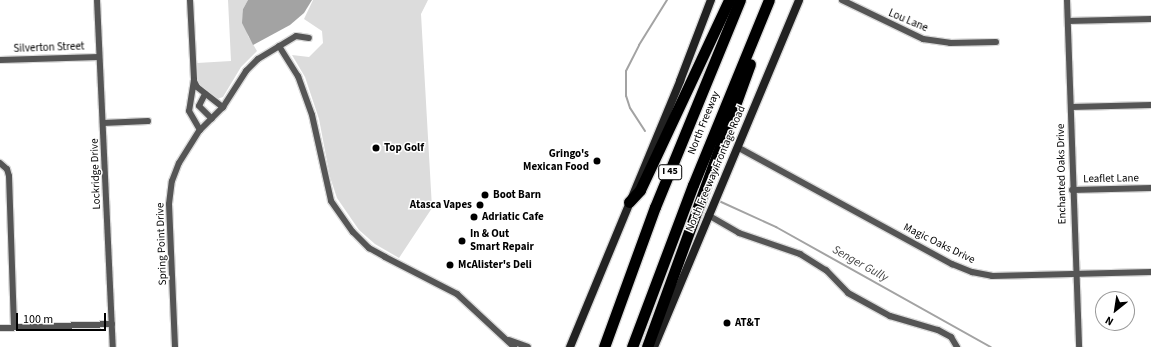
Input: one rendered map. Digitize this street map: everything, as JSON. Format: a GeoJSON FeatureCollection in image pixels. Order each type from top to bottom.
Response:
{"type":"FeatureCollection","features":[{"type":"Feature","properties":{"kind":"highway"},"geometry":{"type":"LineString","coordinates":[[629,202],[640,190],[729,0]]}},
{"type":"Feature","properties":{"kind":"highway","name":"North Freeway"},"geometry":{"type":"LineString","coordinates":[[604,347],[655,208],[740,0]]}},
{"type":"Feature","properties":{"kind":"highway","name":"North Freeway"},"geometry":{"type":"LineString","coordinates":[[632,347],[693,185],[769,0]]}},
{"type":"Feature","properties":{"kind":"highway"},"geometry":{"type":"LineString","coordinates":[[646,347],[748,68],[777,0]]}},
{"type":"Feature","properties":{"kind":"main road"},"geometry":{"type":"LineString","coordinates":[[570,346],[680,81],[711,0]]}},
{"type":"Feature","properties":{"kind":"main road","name":"North Freeway Frontage Road"},"geometry":{"type":"LineString","coordinates":[[654,347],[708,215],[739,148],[799,0]]}},
{"type":"Feature","properties":{"kind":"street","name":"Lockridge Drive"},"geometry":{"type":"LineString","coordinates":[[97,0],[114,347]]}},
{"type":"Feature","properties":{"kind":"street"},"geometry":{"type":"LineString","coordinates":[[190,0],[194,80],[189,111],[200,130]]}},
{"type":"Feature","properties":{"kind":"street","name":"Lou Lane"},"geometry":{"type":"LineString","coordinates":[[842,0],[923,39],[950,43],[996,42]]}},
{"type":"Feature","properties":{"kind":"street","name":"Enchanted Oaks Drive"},"geometry":{"type":"LineString","coordinates":[[1067,0],[1072,190],[1079,347]]}},
{"type":"Feature","properties":{"kind":"street"},"geometry":{"type":"LineString","coordinates":[[1068,21],[1151,19]]}},
{"type":"Feature","properties":{"kind":"street","name":"Spring Point Drive"},"geometry":{"type":"LineString","coordinates":[[175,347],[170,197],[172,181],[179,163],[200,130],[223,107],[246,71],[258,59],[296,36],[308,38]]}},
{"type":"Feature","properties":{"kind":"street"},"geometry":{"type":"LineString","coordinates":[[279,46],[298,76],[312,115],[331,201],[353,232],[369,248],[457,294],[514,347]]}},
{"type":"Feature","properties":{"kind":"street","name":"Silverton Street"},"geometry":{"type":"LineString","coordinates":[[0,60],[99,57]]}},
{"type":"Feature","properties":{"kind":"street"},"geometry":{"type":"LineString","coordinates":[[194,80],[197,87],[223,107]]}},
{"type":"Feature","properties":{"kind":"street"},"geometry":{"type":"LineString","coordinates":[[205,94],[199,106],[212,118]]}},
{"type":"Feature","properties":{"kind":"street"},"geometry":{"type":"LineString","coordinates":[[1071,107],[1151,105]]}},
{"type":"Feature","properties":{"kind":"street"},"geometry":{"type":"LineString","coordinates":[[103,123],[148,121]]}},
{"type":"Feature","properties":{"kind":"street","name":"Magic Oaks Drive"},"geometry":{"type":"LineString","coordinates":[[739,148],[964,269],[992,276],[1151,272]]}},
{"type":"Feature","properties":{"kind":"street"},"geometry":{"type":"LineString","coordinates":[[1,163],[9,176],[14,327]]}},
{"type":"Feature","properties":{"kind":"street","name":"Leaflet Lane"},"geometry":{"type":"LineString","coordinates":[[1072,190],[1151,188]]}},
{"type":"Feature","properties":{"kind":"street"},"geometry":{"type":"LineString","coordinates":[[708,215],[739,233],[800,254],[826,270],[848,294],[890,316],[938,330],[951,337],[957,347]]}},
{"type":"Feature","properties":{"kind":"street"},"geometry":{"type":"LineString","coordinates":[[0,328],[112,324]]}},
{"type":"Feature","properties":{"kind":"street"},"geometry":{"type":"LineString","coordinates":[[508,340],[528,347]]}},
{"type":"Feature","properties":{"kind":"shaded area"},"geometry":{"type":"Polygon","coordinates":[[[228,0],[248,0],[243,9],[248,36],[257,51],[241,67],[223,97],[217,99],[198,84],[197,63],[231,61],[228,0]]]}},
{"type":"Feature","properties":{"kind":"shaded area"},"geometry":{"type":"Polygon","coordinates":[[[248,0],[312,0],[304,13],[290,25],[253,45],[242,23],[243,9],[248,0]]]}},
{"type":"Feature","properties":{"kind":"shaded area","name":"Top Golf"},"geometry":{"type":"Polygon","coordinates":[[[313,0],[428,0],[421,14],[432,208],[399,258],[375,244],[359,230],[337,198],[330,177],[319,119],[305,77],[292,55],[309,57],[323,43],[322,31],[304,19],[313,0]]]}},
{"type":"Feature","properties":{"kind":"waterway","name":"Senger Gully"},"geometry":{"type":"LineString","coordinates":[[645,131],[630,108],[626,96],[626,71],[639,45],[667,0]]}},
{"type":"Feature","properties":{"kind":"waterway","name":"Senger Gully"},"geometry":{"type":"LineString","coordinates":[[719,201],[776,227],[991,347]]}},
{"type":"Feature","properties":{"kind":"place","name":"Top Golf"},"geometry":{"type":"Point","coordinates":[376,148]}},
{"type":"Feature","properties":{"kind":"place","name":"Gringo's Mexican Food"},"geometry":{"type":"Point","coordinates":[597,161]}},
{"type":"Feature","properties":{"kind":"place","name":"Boot Barn"},"geometry":{"type":"Point","coordinates":[485,195]}},
{"type":"Feature","properties":{"kind":"place","name":"Atasca Vapes"},"geometry":{"type":"Point","coordinates":[480,205]}},
{"type":"Feature","properties":{"kind":"place","name":"Adriatic Cafe"},"geometry":{"type":"Point","coordinates":[474,217]}},
{"type":"Feature","properties":{"kind":"place","name":"In & Out Smart Repair"},"geometry":{"type":"Point","coordinates":[462,241]}},
{"type":"Feature","properties":{"kind":"place","name":"McAlister's Deli"},"geometry":{"type":"Point","coordinates":[450,265]}},
{"type":"Feature","properties":{"kind":"place","name":"AT&T"},"geometry":{"type":"Point","coordinates":[727,323]}}]}
